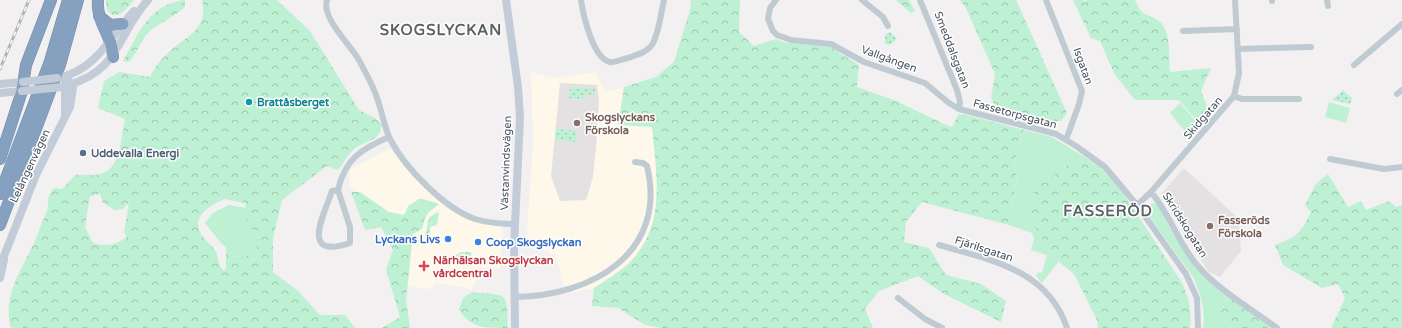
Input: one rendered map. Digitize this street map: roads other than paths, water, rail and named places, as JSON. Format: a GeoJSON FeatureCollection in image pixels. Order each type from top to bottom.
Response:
{"type":"FeatureCollection","features":[{"type":"Feature","properties":{"kind":"highway"},"geometry":{"type":"LineString","coordinates":[[0,158],[23,87],[26,65],[51,0]]}},
{"type":"Feature","properties":{"kind":"highway"},"geometry":{"type":"LineString","coordinates":[[0,194],[48,68],[68,0]]}},
{"type":"Feature","properties":{"kind":"highway"},"geometry":{"type":"LineString","coordinates":[[0,225],[60,65],[78,0]]}},
{"type":"Feature","properties":{"kind":"highway"},"geometry":{"type":"LineString","coordinates":[[98,0],[99,16],[102,26],[111,40],[113,57]]}},
{"type":"Feature","properties":{"kind":"highway"},"geometry":{"type":"LineString","coordinates":[[99,16],[110,25],[123,24]]}},
{"type":"Feature","properties":{"kind":"street"},"geometry":{"type":"LineString","coordinates":[[0,93],[66,76],[88,65],[97,57],[123,24],[145,0]]}},
{"type":"Feature","properties":{"kind":"street"},"geometry":{"type":"LineString","coordinates":[[0,84],[23,87],[66,86],[91,76],[113,57],[133,20],[148,0]]}},
{"type":"Feature","properties":{"kind":"street"},"geometry":{"type":"LineString","coordinates":[[327,0],[326,10],[330,20],[353,50],[371,84],[389,137],[410,168],[452,207],[468,216],[482,221],[515,224]]}},
{"type":"Feature","properties":{"kind":"street","name":"Västanvindsvägen"},"geometry":{"type":"LineString","coordinates":[[506,0],[520,108],[515,224],[515,328]]}},
{"type":"Feature","properties":{"kind":"street"},"geometry":{"type":"LineString","coordinates":[[580,0],[589,30],[599,55],[605,60],[612,62],[639,54],[649,48],[655,36],[664,0]]}},
{"type":"Feature","properties":{"kind":"street","name":"Vallgången"},"geometry":{"type":"LineString","coordinates":[[776,0],[770,8],[768,20],[773,31],[777,35],[792,40],[831,44],[864,62],[925,84],[949,104],[959,109]]}},
{"type":"Feature","properties":{"kind":"street"},"geometry":{"type":"LineString","coordinates":[[862,0],[883,16],[888,26]]}},
{"type":"Feature","properties":{"kind":"street","name":"Smeddalsgatan"},"geometry":{"type":"LineString","coordinates":[[920,0],[957,90],[960,102],[959,109]]}},
{"type":"Feature","properties":{"kind":"street","name":"Isgatan"},"geometry":{"type":"LineString","coordinates":[[1046,0],[1082,91],[1066,140]]}},
{"type":"Feature","properties":{"kind":"street","name":"Skidgatan"},"geometry":{"type":"LineString","coordinates":[[1136,205],[1151,192],[1234,96],[1238,74],[1236,0]]}},
{"type":"Feature","properties":{"kind":"street"},"geometry":{"type":"LineString","coordinates":[[1354,65],[1402,24]]}},
{"type":"Feature","properties":{"kind":"street"},"geometry":{"type":"LineString","coordinates":[[1183,32],[1237,29]]}},
{"type":"Feature","properties":{"kind":"street"},"geometry":{"type":"LineString","coordinates":[[1238,50],[1311,47]]}},
{"type":"Feature","properties":{"kind":"street","name":"Lelångenvägen"},"geometry":{"type":"LineString","coordinates":[[0,266],[36,175],[65,116],[66,76]]}},
{"type":"Feature","properties":{"kind":"street"},"geometry":{"type":"LineString","coordinates":[[1234,96],[1242,99],[1299,99]]}},
{"type":"Feature","properties":{"kind":"street","name":"Fassetorpsgatan"},"geometry":{"type":"LineString","coordinates":[[959,109],[992,119],[1049,132],[1066,140],[1105,167],[1136,205],[1186,274],[1195,291],[1199,313],[1198,328]]}},
{"type":"Feature","properties":{"kind":"street"},"geometry":{"type":"LineString","coordinates":[[338,190],[332,191],[320,223],[319,230],[321,241],[328,247],[334,248],[350,243],[350,227],[338,190],[341,175],[349,162],[368,147],[389,137]]}},
{"type":"Feature","properties":{"kind":"street"},"geometry":{"type":"LineString","coordinates":[[1330,159],[1384,169],[1402,168]]}},
{"type":"Feature","properties":{"kind":"street"},"geometry":{"type":"LineString","coordinates":[[514,297],[547,294],[580,284],[612,269],[633,249],[647,224],[651,200],[647,166],[643,163],[635,162]]}},
{"type":"Feature","properties":{"kind":"street","name":"Skridskogatan"},"geometry":{"type":"LineString","coordinates":[[1151,192],[1159,201],[1182,244],[1196,265],[1212,280],[1277,328]]}},
{"type":"Feature","properties":{"kind":"street","name":"Fjärilsgatan"},"geometry":{"type":"LineString","coordinates":[[938,245],[995,261],[1017,270],[1036,282],[1054,302],[1067,328]]}},
{"type":"Feature","properties":{"kind":"street","name":"Lelångenvägen"},"geometry":{"type":"LineString","coordinates":[[0,278],[7,248]]}},
{"type":"Feature","properties":{"kind":"street"},"geometry":{"type":"LineString","coordinates":[[898,298],[925,319],[942,328]]}},
{"type":"Feature","properties":{"kind":"railway"},"geometry":{"type":"LineString","coordinates":[[0,69],[29,0]]}},
{"type":"Feature","properties":{"kind":"place","name":"Brattåsberget"},"geometry":{"type":"Point","coordinates":[249,102]}},
{"type":"Feature","properties":{"kind":"place","name":"Skogslyckans Förskola"},"geometry":{"type":"Point","coordinates":[577,123]}},
{"type":"Feature","properties":{"kind":"place","name":"Uddevalla Energi"},"geometry":{"type":"Point","coordinates":[83,153]}},
{"type":"Feature","properties":{"kind":"place","name":"Fasseröds Förskola"},"geometry":{"type":"Point","coordinates":[1210,226]}},
{"type":"Feature","properties":{"kind":"place","name":"Lyckans Livs"},"geometry":{"type":"Point","coordinates":[448,239]}},
{"type":"Feature","properties":{"kind":"place","name":"Coop Skogslyckan"},"geometry":{"type":"Point","coordinates":[478,242]}},
{"type":"Feature","properties":{"kind":"place","name":"Närhälsan Skogslyckan vårdcentral"},"geometry":{"type":"Point","coordinates":[424,266]}},
{"type":"Feature","properties":{"kind":"district","name":"SKOGSLYCKAN"},"geometry":{"type":"Point","coordinates":[441,30]}},
{"type":"Feature","properties":{"kind":"district","name":"FASSERÖD"},"geometry":{"type":"Point","coordinates":[1108,211]}}]}
